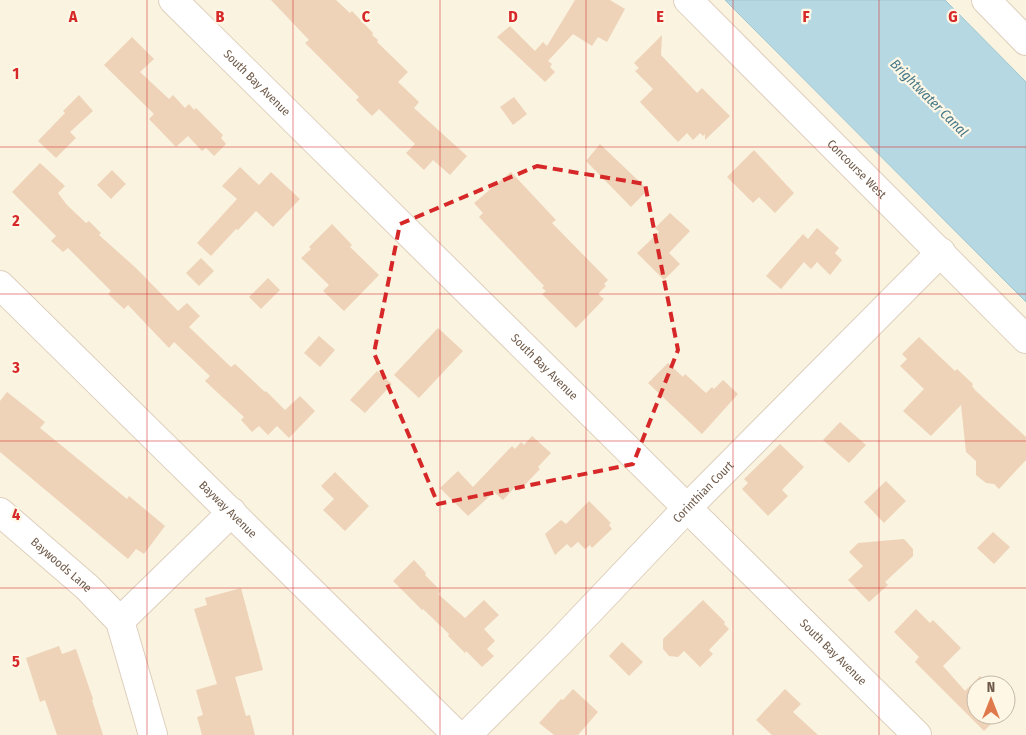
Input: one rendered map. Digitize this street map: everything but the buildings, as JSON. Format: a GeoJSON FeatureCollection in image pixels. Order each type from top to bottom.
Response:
{"type":"FeatureCollection","features":[{"type":"Feature","properties":{"kind":"street","name":"South Bay Avenue"},"geometry":{"type":"LineString","coordinates":[[173,0],[917,735]]}},
{"type":"Feature","properties":{"kind":"street","name":"Concourse West"},"geometry":{"type":"LineString","coordinates":[[688,0],[1026,339]]}},
{"type":"Feature","properties":{"kind":"street"},"geometry":{"type":"LineString","coordinates":[[986,0],[1026,41]]}},
{"type":"Feature","properties":{"kind":"street","name":"Corinthian Court"},"geometry":{"type":"LineString","coordinates":[[467,735],[941,252]]}},
{"type":"Feature","properties":{"kind":"street","name":"Bayway Avenue"},"geometry":{"type":"LineString","coordinates":[[0,285],[457,735]]}},
{"type":"Feature","properties":{"kind":"street","name":"Baywoods Lane"},"geometry":{"type":"LineString","coordinates":[[0,512],[87,587],[120,621],[153,735]]}},
{"type":"Feature","properties":{"kind":"street"},"geometry":{"type":"LineString","coordinates":[[120,621],[232,512]]}},
{"type":"Feature","properties":{"kind":"highlighted area"},"geometry":{"type":"Polygon","coordinates":[[[537,166],[645,184],[678,350],[633,464],[438,504],[374,353],[400,224],[537,166]]]}},
{"type":"Feature","properties":{"kind":"water","name":"Brightwater Canal"},"geometry":{"type":"Polygon","coordinates":[[[725,0],[945,0],[1026,82],[1026,302],[725,0]]]}}]}
